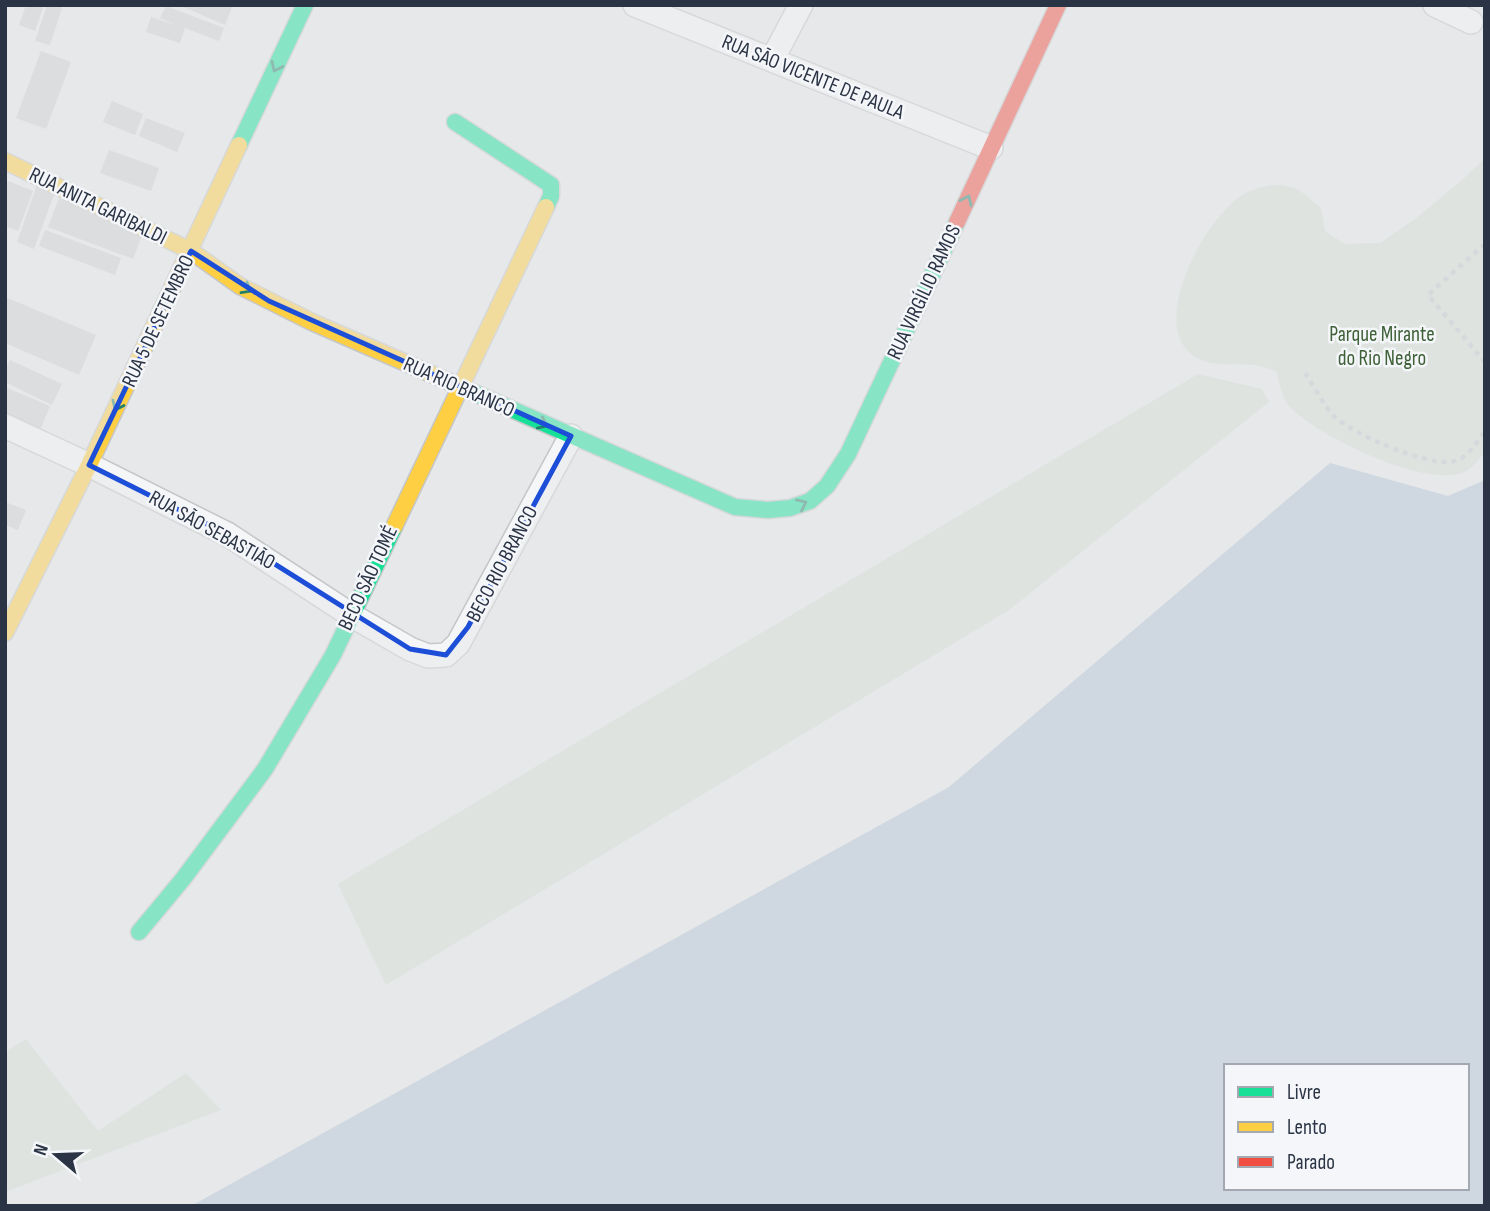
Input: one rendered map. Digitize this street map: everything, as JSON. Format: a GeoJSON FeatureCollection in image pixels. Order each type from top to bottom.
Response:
{"type":"FeatureCollection","features":[{"type":"Feature","properties":{"kind":"street","name":"RUA 5 DE SETEMBRO"},"geometry":{"type":"LineString","coordinates":[[5,634],[89,465],[305,5]]}},
{"type":"Feature","properties":{"kind":"street","name":"RUA SÃO VICENTE DE PAULA"},"geometry":{"type":"LineString","coordinates":[[635,5],[991,148]]}},
{"type":"Feature","properties":{"kind":"street"},"geometry":{"type":"LineString","coordinates":[[772,60],[801,5]]}},
{"type":"Feature","properties":{"kind":"street","name":"RUA VIRGÍLIO RAMOS"},"geometry":{"type":"LineString","coordinates":[[735,507],[769,511],[794,508],[820,495],[848,454],[1058,5]]}},
{"type":"Feature","properties":{"kind":"street"},"geometry":{"type":"LineString","coordinates":[[1435,5],[1471,22]]}},
{"type":"Feature","properties":{"kind":"street","name":"BECO SÃO TOMÉ"},"geometry":{"type":"LineString","coordinates":[[139,932],[183,879],[265,769],[332,655],[458,386],[551,197],[551,186],[455,122]]}},
{"type":"Feature","properties":{"kind":"street","name":"RUA ANITA GARIBALDI"},"geometry":{"type":"LineString","coordinates":[[5,161],[191,250]]}},
{"type":"Feature","properties":{"kind":"street","name":"RUA RIO BRANCO"},"geometry":{"type":"LineString","coordinates":[[191,250],[240,286],[279,306],[735,507]]}},
{"type":"Feature","properties":{"kind":"street","name":"RUA SÃO SEBASTIÃO"},"geometry":{"type":"LineString","coordinates":[[5,426],[227,534],[351,615],[410,649]]}},
{"type":"Feature","properties":{"kind":"street","name":"BECO RIO BRANCO"},"geometry":{"type":"LineString","coordinates":[[410,649],[428,656],[446,655],[458,644],[571,436]]}},
{"type":"Feature","properties":{"kind":"path"},"geometry":{"type":"LineString","coordinates":[[1485,244],[1428,295],[1485,362]]}},
{"type":"Feature","properties":{"kind":"path"},"geometry":{"type":"LineString","coordinates":[[1305,373],[1333,415],[1366,437],[1414,456],[1451,463],[1470,453],[1485,431]]}},
{"type":"Feature","properties":{"kind":"highlighted area"},"geometry":{"type":"Polygon","coordinates":[[[191,251],[269,301],[571,436],[468,627],[446,655],[410,649],[227,534],[89,465],[191,251]]]}},
{"type":"Feature","properties":{"kind":"green space","name":"Parque Mirante do Rio Negro"},"geometry":{"type":"Polygon","coordinates":[[[1485,158],[1485,452],[1466,471],[1449,475],[1426,473],[1401,467],[1347,445],[1322,431],[1289,406],[1276,371],[1255,365],[1206,362],[1192,355],[1180,339],[1176,318],[1179,295],[1188,270],[1214,223],[1244,194],[1267,186],[1295,188],[1321,208],[1325,231],[1345,244],[1380,243],[1415,219],[1485,158]]]}},
{"type":"Feature","properties":{"kind":"green space"},"geometry":{"type":"Polygon","coordinates":[[[1198,374],[1262,389],[1269,402],[1009,610],[386,985],[338,884],[1198,374]]]}},
{"type":"Feature","properties":{"kind":"green space"},"geometry":{"type":"Polygon","coordinates":[[[26,1039],[98,1131],[186,1073],[221,1110],[5,1192],[5,1052],[26,1039]]]}},
{"type":"Feature","properties":{"kind":"water"},"geometry":{"type":"Polygon","coordinates":[[[1330,463],[1448,496],[1485,480],[1485,1206],[191,1206],[949,787],[1330,463]]]}},
{"type":"Feature","properties":{"kind":"building"},"geometry":{"type":"Polygon","coordinates":[[[26,5],[44,5],[35,31],[19,25],[26,5]]]}},
{"type":"Feature","properties":{"kind":"building"},"geometry":{"type":"Polygon","coordinates":[[[47,5],[63,5],[50,45],[35,41],[47,5]]]}},
{"type":"Feature","properties":{"kind":"building"},"geometry":{"type":"Polygon","coordinates":[[[179,5],[233,5],[225,25],[179,5]]]}},
{"type":"Feature","properties":{"kind":"building"},"geometry":{"type":"Polygon","coordinates":[[[166,6],[224,28],[219,41],[185,28],[180,43],[146,32],[151,17],[179,26],[160,18],[166,6]]]}},
{"type":"Feature","properties":{"kind":"building"},"geometry":{"type":"Polygon","coordinates":[[[41,51],[71,62],[46,129],[16,118],[41,51]]]}},
{"type":"Feature","properties":{"kind":"building"},"geometry":{"type":"Polygon","coordinates":[[[112,101],[143,114],[135,135],[103,122],[112,101]]]}},
{"type":"Feature","properties":{"kind":"building"},"geometry":{"type":"Polygon","coordinates":[[[146,118],[185,133],[177,152],[139,136],[146,118]]]}},
{"type":"Feature","properties":{"kind":"building"},"geometry":{"type":"Polygon","coordinates":[[[109,150],[159,168],[151,191],[100,173],[109,150]]]}},
{"type":"Feature","properties":{"kind":"building"},"geometry":{"type":"Polygon","coordinates":[[[8,181],[33,191],[18,231],[5,226],[5,188],[8,181]]]}},
{"type":"Feature","properties":{"kind":"building"},"geometry":{"type":"Polygon","coordinates":[[[37,185],[55,192],[34,249],[17,242],[37,185]]]}},
{"type":"Feature","properties":{"kind":"building"},"geometry":{"type":"Polygon","coordinates":[[[59,198],[144,230],[133,259],[48,227],[59,198]]]}},
{"type":"Feature","properties":{"kind":"building"},"geometry":{"type":"Polygon","coordinates":[[[45,230],[121,258],[115,275],[39,246],[45,230]]]}},
{"type":"Feature","properties":{"kind":"building"},"geometry":{"type":"Polygon","coordinates":[[[5,297],[96,335],[79,375],[5,343],[5,297]]]}},
{"type":"Feature","properties":{"kind":"building"},"geometry":{"type":"Polygon","coordinates":[[[10,360],[62,384],[52,405],[5,382],[5,369],[10,360]]]}},
{"type":"Feature","properties":{"kind":"building"},"geometry":{"type":"Polygon","coordinates":[[[5,387],[50,406],[40,430],[5,415],[5,387]]]}},
{"type":"Feature","properties":{"kind":"building"},"geometry":{"type":"Polygon","coordinates":[[[5,502],[26,510],[18,530],[5,525],[5,502]]]}},
{"type":"Feature","properties":{"kind":"traffic: fast"},"geometry":{"type":"LineString","coordinates":[[239,145],[305,5]]}},
{"type":"Feature","properties":{"kind":"traffic: fast"},"geometry":{"type":"LineString","coordinates":[[455,122],[551,185],[551,196],[546,207]]}},
{"type":"Feature","properties":{"kind":"traffic: fast"},"geometry":{"type":"LineString","coordinates":[[445,380],[735,507],[768,510],[790,508],[810,501],[827,486],[848,454],[957,222]]}},
{"type":"Feature","properties":{"kind":"traffic: fast"},"geometry":{"type":"LineString","coordinates":[[139,932],[183,879],[265,769],[333,655],[394,527]]}},
{"type":"Feature","properties":{"kind":"traffic: slow"},"geometry":{"type":"LineString","coordinates":[[5,633],[89,465],[239,145]]}},
{"type":"Feature","properties":{"kind":"traffic: slow"},"geometry":{"type":"LineString","coordinates":[[5,161],[191,251],[240,286],[312,322],[445,380]]}},
{"type":"Feature","properties":{"kind":"traffic: slow"},"geometry":{"type":"LineString","coordinates":[[394,527],[546,207]]}},
{"type":"Feature","properties":{"kind":"traffic: jam"},"geometry":{"type":"LineString","coordinates":[[957,222],[1058,5]]}}]}
